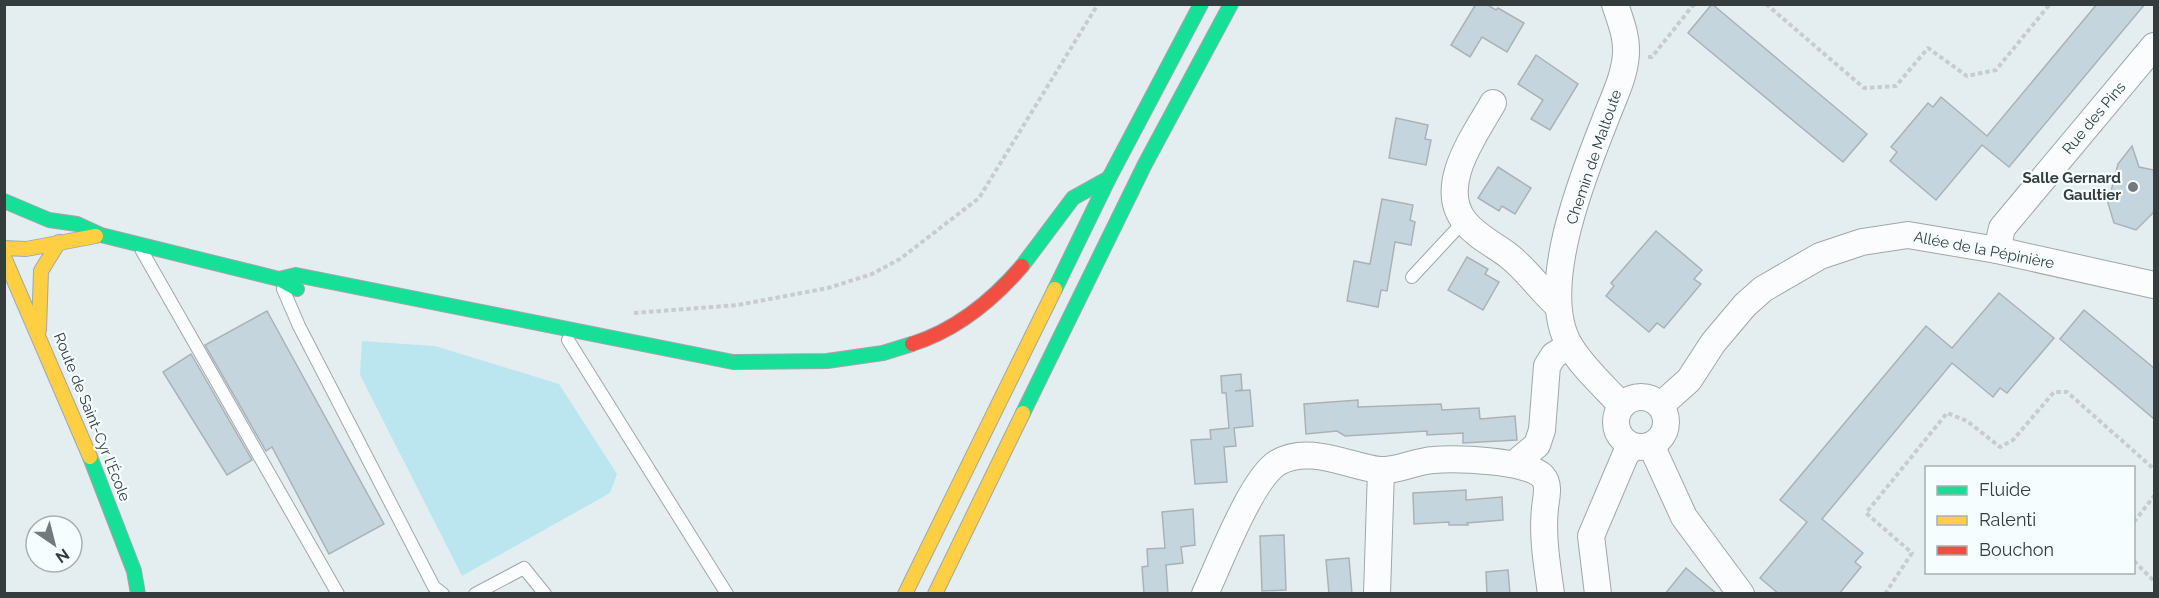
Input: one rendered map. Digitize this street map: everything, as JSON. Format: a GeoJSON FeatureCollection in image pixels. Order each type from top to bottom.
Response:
{"type":"FeatureCollection","features":[{"type":"Feature","properties":{"kind":"main road"},"geometry":{"type":"LineString","coordinates":[[905,594],[1109,178],[1201,4]]}},
{"type":"Feature","properties":{"kind":"main road"},"geometry":{"type":"LineString","coordinates":[[935,594],[1145,164],[1231,4]]}},
{"type":"Feature","properties":{"kind":"main road"},"geometry":{"type":"LineString","coordinates":[[4,201],[49,220],[77,224],[101,235],[279,279],[296,275],[570,335],[733,362],[827,361],[883,353],[935,337],[984,306],[1020,268],[1073,198],[1109,178]]}},
{"type":"Feature","properties":{"kind":"main road"},"geometry":{"type":"LineString","coordinates":[[29,226],[49,220]]}},
{"type":"Feature","properties":{"kind":"main road"},"geometry":{"type":"LineString","coordinates":[[7,242],[26,249],[101,235]]}},
{"type":"Feature","properties":{"kind":"main road"},"geometry":{"type":"LineString","coordinates":[[39,330],[41,271],[59,242]]}},
{"type":"Feature","properties":{"kind":"main road","name":"Route de Saint-Cyr l'École"},"geometry":{"type":"LineString","coordinates":[[4,257],[39,330],[134,572],[138,594]]}},
{"type":"Feature","properties":{"kind":"street","name":"Chemin de Maltoute"},"geometry":{"type":"LineString","coordinates":[[1615,4],[1624,32],[1626,54],[1620,81],[1571,216],[1561,266],[1558,306],[1570,346],[1621,405]]}},
{"type":"Feature","properties":{"kind":"street","name":"Rue des Pins"},"geometry":{"type":"LineString","coordinates":[[1997,250],[2002,228],[2154,46]]}},
{"type":"Feature","properties":{"kind":"street"},"geometry":{"type":"LineString","coordinates":[[1493,103],[1458,166],[1456,199],[1464,221],[1486,241],[1510,257],[1558,306]]}},
{"type":"Feature","properties":{"kind":"street","name":"Allée de la Pépinière"},"geometry":{"type":"LineString","coordinates":[[1660,405],[1689,380],[1713,343],[1745,305],[1763,289],[1820,256],[1862,242],[1908,236],[1997,250],[2154,285]]}},
{"type":"Feature","properties":{"kind":"street"},"geometry":{"type":"LineString","coordinates":[[1514,464],[1537,445],[1542,430],[1547,366],[1554,355],[1570,346]]}},
{"type":"Feature","properties":{"kind":"street"},"geometry":{"type":"LineString","coordinates":[[1598,594],[1591,536],[1625,456],[1641,445],[1661,437],[1665,429],[1666,421],[1660,405],[1642,396],[1627,400],[1621,405],[1617,412],[1616,429],[1620,436],[1641,445],[1684,516],[1741,594]]}},
{"type":"Feature","properties":{"kind":"street"},"geometry":{"type":"LineString","coordinates":[[1205,594],[1259,482],[1278,463],[1299,456],[1322,457],[1381,470],[1434,459],[1514,464],[1543,476],[1547,485],[1543,534],[1551,594]]}},
{"type":"Feature","properties":{"kind":"street"},"geometry":{"type":"LineString","coordinates":[[1377,594],[1381,470]]}},
{"type":"Feature","properties":{"kind":"lane"},"geometry":{"type":"LineString","coordinates":[[1412,277],[1464,221]]}},
{"type":"Feature","properties":{"kind":"lane"},"geometry":{"type":"LineString","coordinates":[[138,244],[338,594]]}},
{"type":"Feature","properties":{"kind":"lane"},"geometry":{"type":"LineString","coordinates":[[279,279],[299,326],[434,587],[443,594]]}},
{"type":"Feature","properties":{"kind":"lane"},"geometry":{"type":"LineString","coordinates":[[570,335],[727,594]]}},
{"type":"Feature","properties":{"kind":"lane"},"geometry":{"type":"LineString","coordinates":[[475,594],[524,568],[544,594]]}},
{"type":"Feature","properties":{"kind":"path"},"geometry":{"type":"LineString","coordinates":[[631,313],[738,305],[828,288],[872,274],[900,259],[979,198],[1098,4]]}},
{"type":"Feature","properties":{"kind":"path"},"geometry":{"type":"LineString","coordinates":[[1626,54],[1652,57],[1694,4]]}},
{"type":"Feature","properties":{"kind":"path"},"geometry":{"type":"LineString","coordinates":[[1766,4],[1864,88],[1896,86],[1928,48],[1967,76],[1996,70],[2050,4]]}},
{"type":"Feature","properties":{"kind":"path"},"geometry":{"type":"LineString","coordinates":[[1885,594],[1912,553],[1866,513],[1947,413],[1967,421],[2000,447],[2013,440],[2054,392],[2067,392],[2154,469]]}},
{"type":"Feature","properties":{"kind":"path"},"geometry":{"type":"LineString","coordinates":[[2135,520],[2154,496]]}},
{"type":"Feature","properties":{"kind":"path"},"geometry":{"type":"LineString","coordinates":[[2135,563],[2154,581]]}},
{"type":"Feature","properties":{"kind":"shaded area"},"geometry":{"type":"Polygon","coordinates":[[[362,341],[435,346],[559,384],[617,474],[610,493],[462,576],[360,375],[362,341]]]}},
{"type":"Feature","properties":{"kind":"building"},"geometry":{"type":"Polygon","coordinates":[[[1476,4],[1486,4],[1496,10],[1498,8],[1524,23],[1507,52],[1482,37],[1470,57],[1451,45],[1476,4]]]}},
{"type":"Feature","properties":{"kind":"building"},"geometry":{"type":"Polygon","coordinates":[[[1712,4],[1867,134],[1843,162],[1688,33],[1712,4]]]}},
{"type":"Feature","properties":{"kind":"building"},"geometry":{"type":"Polygon","coordinates":[[[2097,4],[2145,4],[2009,167],[1982,145],[1936,200],[1890,161],[1897,152],[1891,147],[1928,103],[1933,107],[1941,97],[1987,136],[2097,4]]]}},
{"type":"Feature","properties":{"kind":"building"},"geometry":{"type":"Polygon","coordinates":[[[1536,55],[1578,84],[1550,130],[1531,119],[1543,100],[1518,84],[1536,55]]]}},
{"type":"Feature","properties":{"kind":"building"},"geometry":{"type":"Polygon","coordinates":[[[1396,118],[1428,125],[1425,139],[1431,140],[1426,165],[1389,158],[1396,118]]]}},
{"type":"Feature","properties":{"kind":"building","name":"Salle Gernard Gaultier"},"geometry":{"type":"Polygon","coordinates":[[[2132,146],[2139,167],[2154,170],[2154,212],[2136,230],[2114,223],[2108,203],[2118,164],[2132,146]]]}},
{"type":"Feature","properties":{"kind":"building"},"geometry":{"type":"Polygon","coordinates":[[[1498,167],[1531,188],[1515,214],[1502,206],[1499,211],[1478,198],[1498,167]]]}},
{"type":"Feature","properties":{"kind":"building"},"geometry":{"type":"Polygon","coordinates":[[[1382,199],[1413,205],[1410,220],[1415,222],[1411,245],[1395,242],[1387,291],[1381,290],[1378,307],[1347,301],[1354,261],[1370,264],[1382,199]]]}},
{"type":"Feature","properties":{"kind":"building"},"geometry":{"type":"Polygon","coordinates":[[[1656,231],[1702,270],[1694,279],[1701,284],[1664,328],[1657,323],[1649,332],[1606,296],[1614,286],[1611,283],[1656,231]]]}},
{"type":"Feature","properties":{"kind":"building"},"geometry":{"type":"Polygon","coordinates":[[[1467,257],[1488,269],[1485,274],[1499,282],[1483,310],[1448,290],[1467,257]]]}},
{"type":"Feature","properties":{"kind":"building"},"geometry":{"type":"Polygon","coordinates":[[[1999,293],[2054,338],[2007,393],[2000,388],[1993,397],[1952,363],[1822,519],[1863,553],[1855,562],[1861,567],[1839,594],[1779,594],[1760,578],[1807,522],[1780,500],[1926,326],[1952,348],[1999,293]]]}},
{"type":"Feature","properties":{"kind":"building"},"geometry":{"type":"Polygon","coordinates":[[[2084,310],[2154,368],[2154,419],[2060,339],[2084,310]]]}},
{"type":"Feature","properties":{"kind":"building"},"geometry":{"type":"Polygon","coordinates":[[[267,311],[384,524],[329,554],[272,447],[266,451],[205,345],[267,311]]]}},
{"type":"Feature","properties":{"kind":"building"},"geometry":{"type":"Polygon","coordinates":[[[191,354],[252,460],[227,475],[163,372],[191,354]]]}},
{"type":"Feature","properties":{"kind":"building"},"geometry":{"type":"Polygon","coordinates":[[[1241,374],[1242,390],[1235,391],[1250,390],[1253,426],[1234,428],[1236,446],[1224,447],[1227,482],[1195,484],[1191,440],[1211,439],[1210,430],[1229,428],[1226,393],[1222,393],[1221,376],[1241,374]]]}},
{"type":"Feature","properties":{"kind":"building"},"geometry":{"type":"Polygon","coordinates":[[[1358,400],[1358,407],[1441,404],[1442,410],[1479,408],[1480,419],[1515,416],[1517,440],[1463,443],[1463,433],[1427,435],[1427,431],[1345,436],[1337,431],[1306,434],[1304,404],[1358,400]]]}},
{"type":"Feature","properties":{"kind":"building"},"geometry":{"type":"Polygon","coordinates":[[[1466,490],[1466,500],[1502,497],[1503,520],[1467,523],[1468,525],[1449,525],[1449,522],[1414,524],[1413,493],[1466,490]]]}},
{"type":"Feature","properties":{"kind":"building"},"geometry":{"type":"Polygon","coordinates":[[[1193,509],[1195,545],[1181,547],[1183,563],[1166,565],[1168,594],[1144,594],[1142,567],[1148,566],[1147,549],[1165,548],[1162,512],[1193,509]]]}},
{"type":"Feature","properties":{"kind":"building"},"geometry":{"type":"Polygon","coordinates":[[[1284,535],[1286,590],[1262,591],[1260,536],[1284,535]]]}},
{"type":"Feature","properties":{"kind":"building"},"geometry":{"type":"Polygon","coordinates":[[[1349,558],[1352,594],[1329,594],[1326,560],[1349,558]]]}},
{"type":"Feature","properties":{"kind":"building"},"geometry":{"type":"Polygon","coordinates":[[[1686,568],[1717,594],[1665,594],[1686,568]]]}},
{"type":"Feature","properties":{"kind":"building"},"geometry":{"type":"Polygon","coordinates":[[[1508,570],[1510,594],[1487,594],[1486,572],[1508,570]]]}},
{"type":"Feature","properties":{"kind":"traffic: fast"},"geometry":{"type":"LineString","coordinates":[[1055,289],[1109,178],[1201,4]]}},
{"type":"Feature","properties":{"kind":"traffic: fast"},"geometry":{"type":"LineString","coordinates":[[1023,413],[1145,164],[1231,4]]}},
{"type":"Feature","properties":{"kind":"traffic: fast"},"geometry":{"type":"LineString","coordinates":[[1022,266],[1073,198],[1109,178]]}},
{"type":"Feature","properties":{"kind":"traffic: fast"},"geometry":{"type":"LineString","coordinates":[[4,201],[49,220],[77,224],[101,235],[279,279],[297,289]]}},
{"type":"Feature","properties":{"kind":"traffic: fast"},"geometry":{"type":"LineString","coordinates":[[279,279],[296,275],[733,362],[827,361],[883,353],[912,344]]}},
{"type":"Feature","properties":{"kind":"traffic: fast"},"geometry":{"type":"LineString","coordinates":[[90,457],[134,571],[138,594]]}},
{"type":"Feature","properties":{"kind":"traffic: slow"},"geometry":{"type":"LineString","coordinates":[[4,248],[26,249],[96,236]]}},
{"type":"Feature","properties":{"kind":"traffic: slow"},"geometry":{"type":"LineString","coordinates":[[39,330],[41,271],[59,242]]}},
{"type":"Feature","properties":{"kind":"traffic: slow"},"geometry":{"type":"LineString","coordinates":[[4,257],[90,457]]}},
{"type":"Feature","properties":{"kind":"traffic: slow"},"geometry":{"type":"LineString","coordinates":[[905,594],[1055,289]]}},
{"type":"Feature","properties":{"kind":"traffic: slow"},"geometry":{"type":"LineString","coordinates":[[935,594],[1023,413]]}},
{"type":"Feature","properties":{"kind":"traffic: jam"},"geometry":{"type":"LineString","coordinates":[[912,344],[944,331],[972,313],[1022,266]]}},
{"type":"Feature","properties":{"kind":"place","name":"Salle Gernard Gaultier"},"geometry":{"type":"Point","coordinates":[2133,187]}}]}
